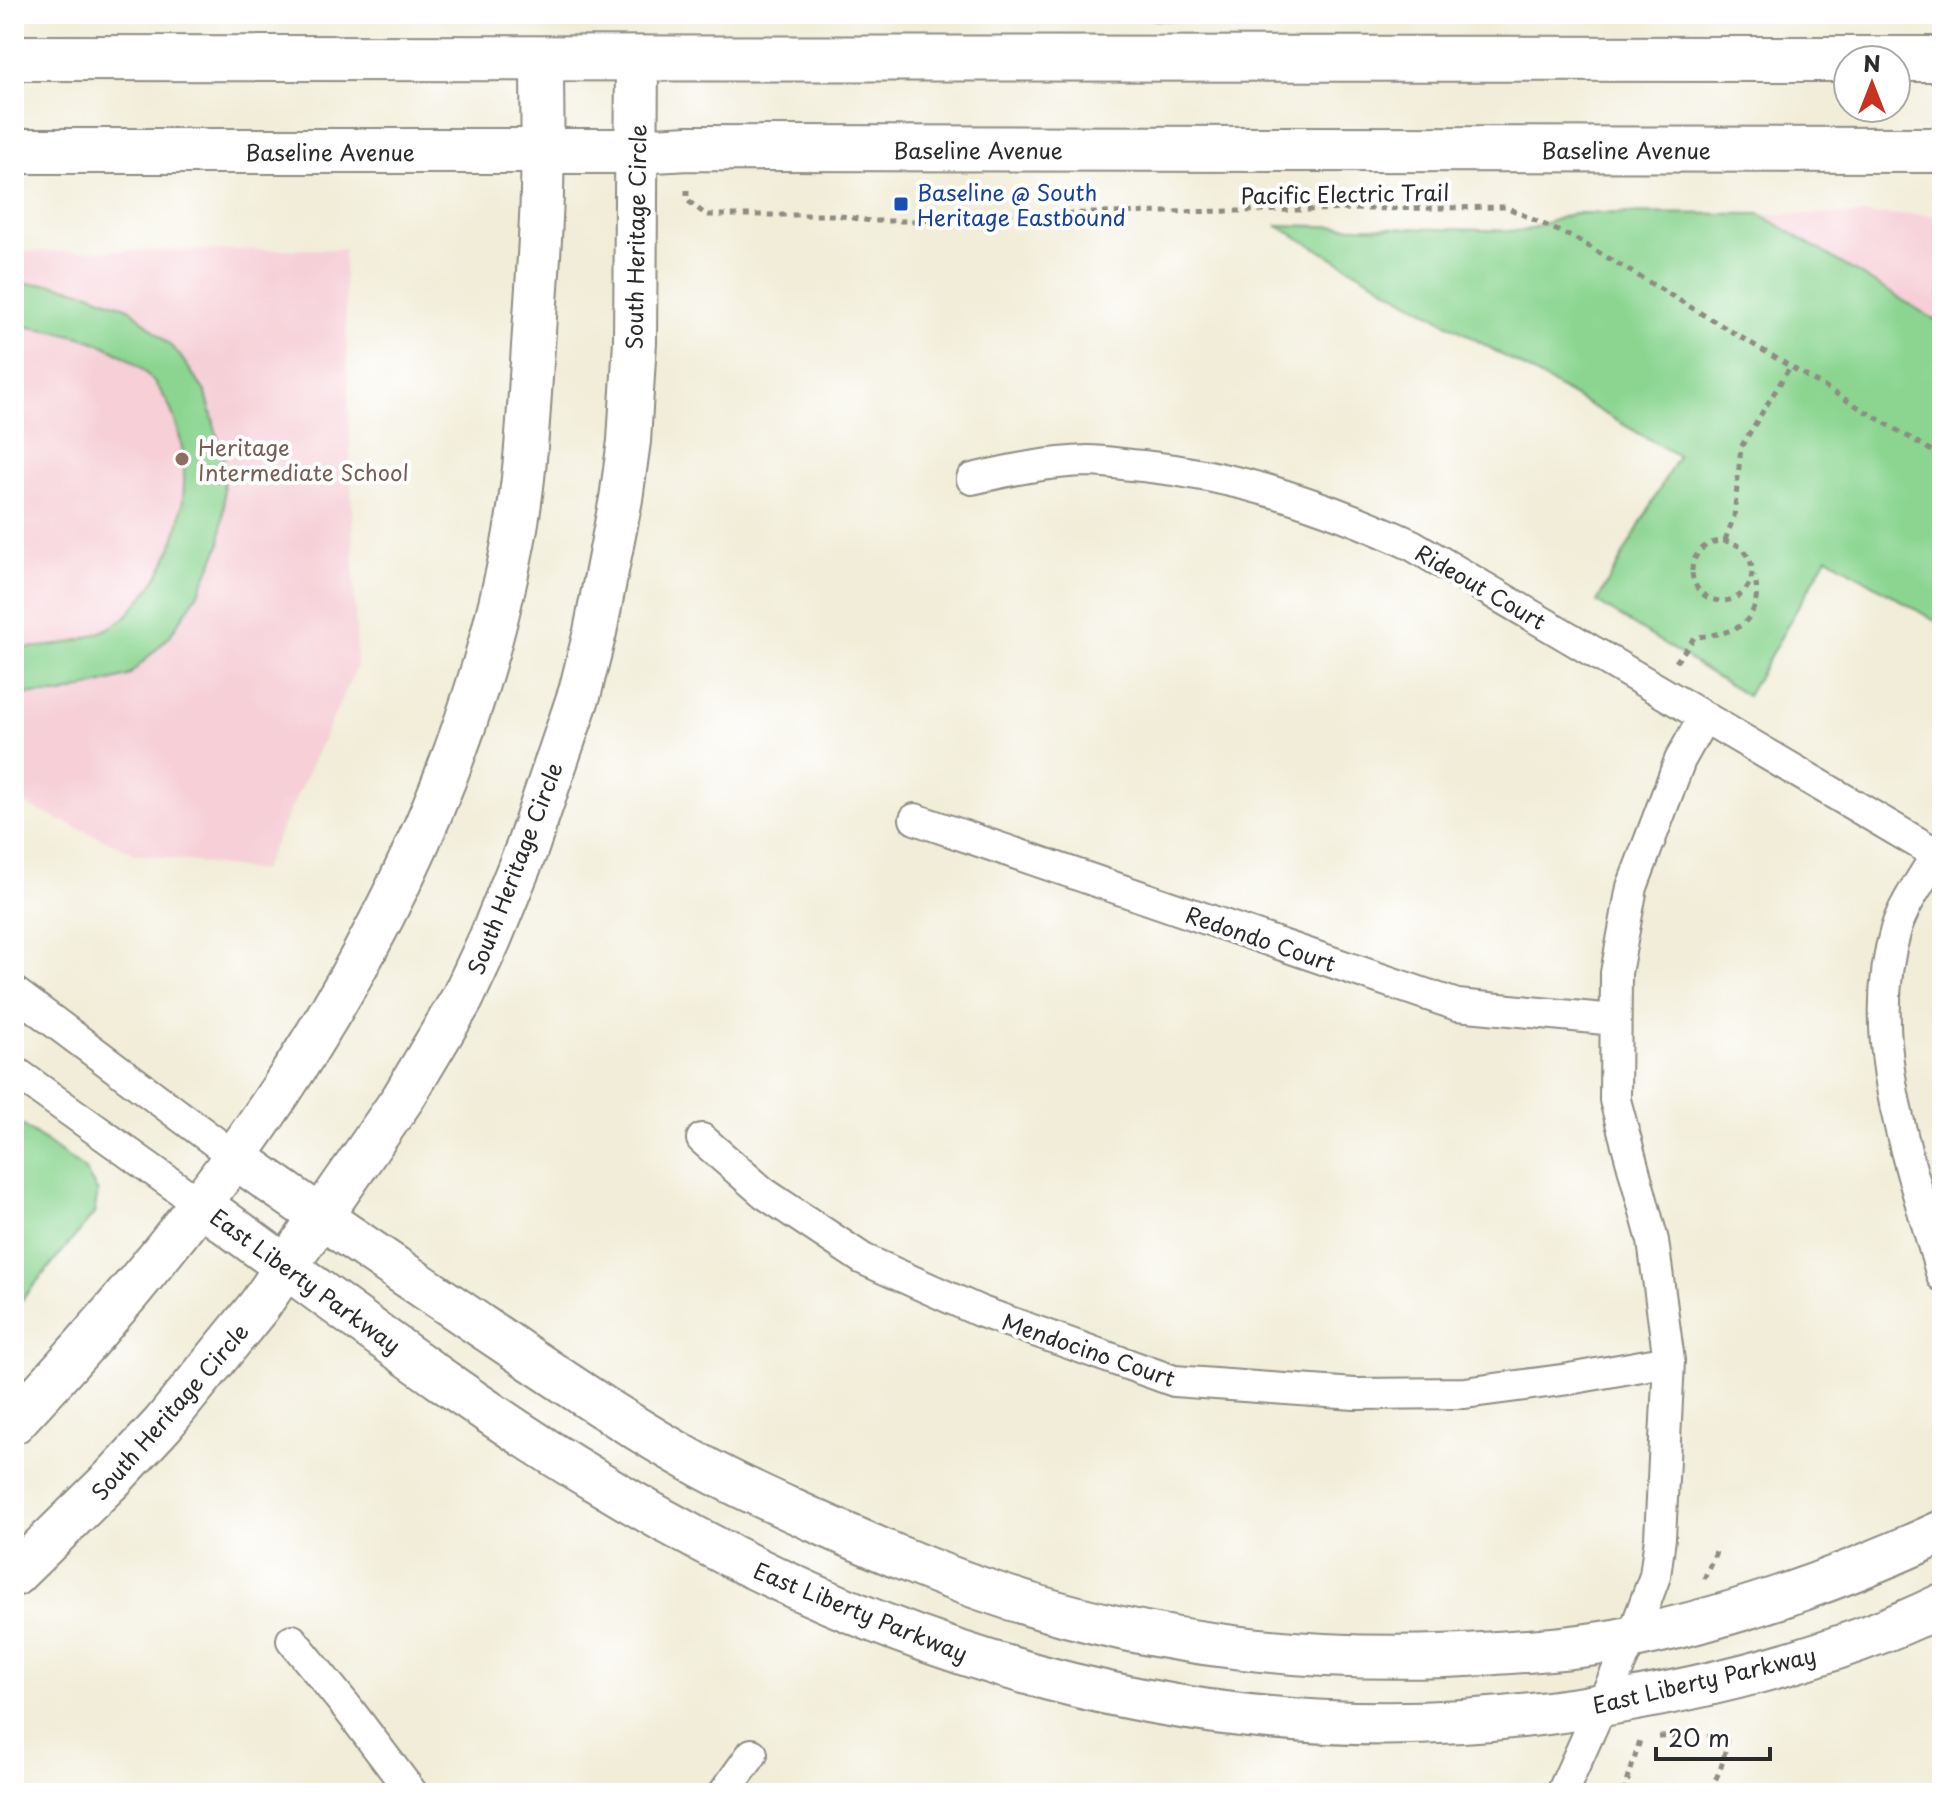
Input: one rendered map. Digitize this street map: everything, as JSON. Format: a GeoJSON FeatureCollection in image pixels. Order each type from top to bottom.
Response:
{"type":"FeatureCollection","features":[{"type":"Feature","properties":{"kind":"main road"},"geometry":{"type":"LineString","coordinates":[[14,58],[1942,59]]}},
{"type":"Feature","properties":{"kind":"main road","name":"Baseline Avenue"},"geometry":{"type":"LineString","coordinates":[[14,151],[636,151],[689,148],[1942,150]]}},
{"type":"Feature","properties":{"kind":"street"},"geometry":{"type":"LineString","coordinates":[[14,1422],[69,1365],[171,1245],[235,1157],[331,1013],[402,882],[436,806],[466,724],[514,542],[524,469],[542,216],[542,59]]}},
{"type":"Feature","properties":{"kind":"street","name":"South Heritage Circle"},"geometry":{"type":"LineString","coordinates":[[14,1575],[91,1501],[163,1424],[222,1354],[287,1268],[403,1098],[462,999],[490,939],[527,848],[580,692],[609,562],[629,441],[635,341],[637,59]]}},
{"type":"Feature","properties":{"kind":"street","name":"Rideout Court"},"geometry":{"type":"LineString","coordinates":[[972,479],[1027,467],[1089,461],[1184,471],[1293,496],[1352,517],[1412,545],[1940,855]]}},
{"type":"Feature","properties":{"kind":"street"},"geometry":{"type":"LineString","coordinates":[[1562,1793],[1632,1638],[1655,1576],[1669,1361],[1653,1241],[1615,1100],[1616,973],[1632,887],[1680,760],[1704,717]]}},
{"type":"Feature","properties":{"kind":"street","name":"Redondo Court"},"geometry":{"type":"LineString","coordinates":[[915,819],[1457,1005],[1615,1020]]}},
{"type":"Feature","properties":{"kind":"street"},"geometry":{"type":"LineString","coordinates":[[1940,855],[1897,925],[1887,966],[1884,1008],[1891,1089],[1942,1276]]}},
{"type":"Feature","properties":{"kind":"street"},"geometry":{"type":"LineString","coordinates":[[14,992],[321,1218],[657,1441],[775,1502],[892,1555],[986,1591],[1085,1619],[1180,1639],[1274,1652],[1363,1658],[1446,1657],[1539,1650],[1632,1638],[1761,1602],[1835,1578],[1942,1532]]}},
{"type":"Feature","properties":{"kind":"street"},"geometry":{"type":"LineString","coordinates":[[14,1071],[200,1204]]}},
{"type":"Feature","properties":{"kind":"street","name":"Mendocino Court"},"geometry":{"type":"LineString","coordinates":[[702,1139],[764,1193],[863,1259],[979,1311],[1174,1381],[1355,1394],[1465,1393],[1669,1361]]}},
{"type":"Feature","properties":{"kind":"street","name":"East Liberty Parkway"},"geometry":{"type":"LineString","coordinates":[[200,1204],[499,1418],[595,1481],[662,1520],[731,1557],[888,1627],[973,1658],[1061,1683],[1158,1704],[1343,1723],[1475,1720],[1658,1695],[1818,1654],[1942,1605]]}},
{"type":"Feature","properties":{"kind":"street"},"geometry":{"type":"LineString","coordinates":[[292,1640],[412,1793]]}},
{"type":"Feature","properties":{"kind":"street"},"geometry":{"type":"LineString","coordinates":[[724,1793],[752,1754]]}},
{"type":"Feature","properties":{"kind":"path","name":"Pacific Electric Trail"},"geometry":{"type":"LineString","coordinates":[[687,200],[706,215],[836,215],[870,221],[923,221],[961,215],[1506,207],[1578,240],[1942,457]]}},
{"type":"Feature","properties":{"kind":"path"},"geometry":{"type":"LineString","coordinates":[[1725,540],[1734,517],[1741,447],[1790,367]]}},
{"type":"Feature","properties":{"kind":"path"},"geometry":{"type":"LineString","coordinates":[[1725,540],[1742,547],[1752,561],[1752,571],[1749,586],[1738,597],[1720,601],[1704,595],[1692,575],[1696,555],[1709,543],[1725,540]]}},
{"type":"Feature","properties":{"kind":"path"},"geometry":{"type":"LineString","coordinates":[[1674,665],[1694,638],[1739,627],[1753,611],[1759,589],[1752,571]]}},
{"type":"Feature","properties":{"kind":"path"},"geometry":{"type":"LineString","coordinates":[[1624,1793],[1643,1732],[1664,1739],[1727,1735],[1725,1755],[1714,1784],[1705,1793]]}},
{"type":"Feature","properties":{"kind":"shaded area"},"geometry":{"type":"Polygon","coordinates":[[[1760,214],[1942,215],[1942,324],[1760,214]]]}},
{"type":"Feature","properties":{"kind":"shaded area","name":"Heritage Intermediate School"},"geometry":{"type":"Polygon","coordinates":[[[344,249],[357,666],[262,871],[136,854],[26,805],[14,797],[14,252],[344,249]]]}},
{"type":"Feature","properties":{"kind":"green space"},"geometry":{"type":"Polygon","coordinates":[[[1139,14],[1353,14],[1357,17],[1157,20],[1139,14]]]}},
{"type":"Feature","properties":{"kind":"green space"},"geometry":{"type":"Polygon","coordinates":[[[1574,213],[1760,214],[1942,324],[1942,625],[1827,557],[1747,696],[1597,602],[1678,456],[1276,225],[1524,231],[1574,213]]]}},
{"type":"Feature","properties":{"kind":"green space"},"geometry":{"type":"Polygon","coordinates":[[[14,284],[50,284],[87,292],[131,309],[178,353],[206,393],[223,458],[224,505],[220,545],[200,590],[169,637],[128,676],[62,694],[14,694],[14,648],[55,645],[94,635],[119,622],[133,609],[158,576],[172,547],[181,515],[184,482],[182,449],[174,418],[160,390],[139,367],[95,342],[64,333],[14,325],[14,284]]]}},
{"type":"Feature","properties":{"kind":"green space"},"geometry":{"type":"Polygon","coordinates":[[[14,1119],[84,1169],[98,1192],[94,1214],[14,1309],[14,1119]]]}},
{"type":"Feature","properties":{"kind":"place","name":"Baseline @ South Heritage Eastbound"},"geometry":{"type":"Point","coordinates":[901,204]}},
{"type":"Feature","properties":{"kind":"place","name":"Heritage Intermediate School"},"geometry":{"type":"Point","coordinates":[182,459]}}]}
